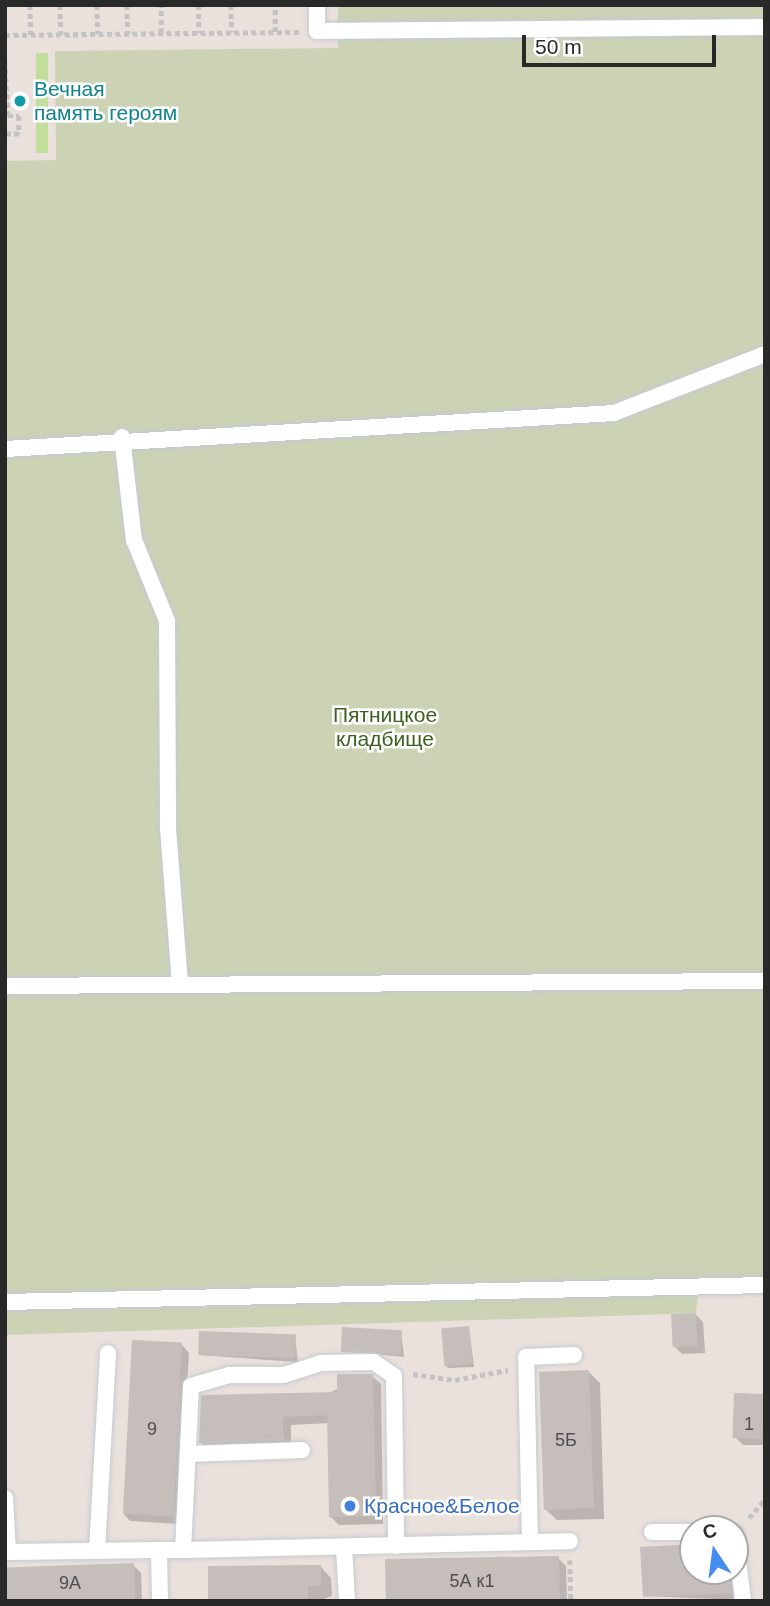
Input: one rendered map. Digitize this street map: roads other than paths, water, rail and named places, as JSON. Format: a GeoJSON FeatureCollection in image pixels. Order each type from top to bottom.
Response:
{"type":"FeatureCollection","features":[{"type":"Feature","properties":{"kind":"lane"},"geometry":{"type":"LineString","coordinates":[[317,5],[317,31],[765,27]]}},
{"type":"Feature","properties":{"kind":"lane"},"geometry":{"type":"LineString","coordinates":[[5,449],[122,437],[614,413],[765,354]]}},
{"type":"Feature","properties":{"kind":"lane"},"geometry":{"type":"LineString","coordinates":[[122,437],[134,540],[167,621],[168,828],[180,985]]}},
{"type":"Feature","properties":{"kind":"lane"},"geometry":{"type":"LineString","coordinates":[[5,986],[765,981]]}},
{"type":"Feature","properties":{"kind":"lane"},"geometry":{"type":"LineString","coordinates":[[5,1302],[765,1285]]}},
{"type":"Feature","properties":{"kind":"lane"},"geometry":{"type":"LineString","coordinates":[[97,1551],[108,1353]]}},
{"type":"Feature","properties":{"kind":"lane"},"geometry":{"type":"LineString","coordinates":[[530,1542],[526,1357],[574,1355]]}},
{"type":"Feature","properties":{"kind":"lane"},"geometry":{"type":"LineString","coordinates":[[183,1550],[191,1386],[229,1375],[284,1376],[321,1363],[374,1362],[394,1376],[396,1546]]}},
{"type":"Feature","properties":{"kind":"lane"},"geometry":{"type":"LineString","coordinates":[[188,1454],[302,1450]]}},
{"type":"Feature","properties":{"kind":"lane"},"geometry":{"type":"LineString","coordinates":[[5,1498],[8,1552],[570,1541]]}},
{"type":"Feature","properties":{"kind":"lane"},"geometry":{"type":"LineString","coordinates":[[652,1532],[679,1532]]}},
{"type":"Feature","properties":{"kind":"lane"},"geometry":{"type":"LineString","coordinates":[[344,1547],[347,1601]]}},
{"type":"Feature","properties":{"kind":"lane"},"geometry":{"type":"LineString","coordinates":[[159,1550],[160,1601]]}},
{"type":"Feature","properties":{"kind":"place","name":"Вечная память героям"},"geometry":{"type":"Point","coordinates":[20,101]}},
{"type":"Feature","properties":{"kind":"place","name":"Красное&Белое"},"geometry":{"type":"Point","coordinates":[350,1506]}},
{"type":"Feature","properties":{"kind":"park label","name":"Пятницкое кладбище"},"geometry":{"type":"Point","coordinates":[385,727]}}]}
